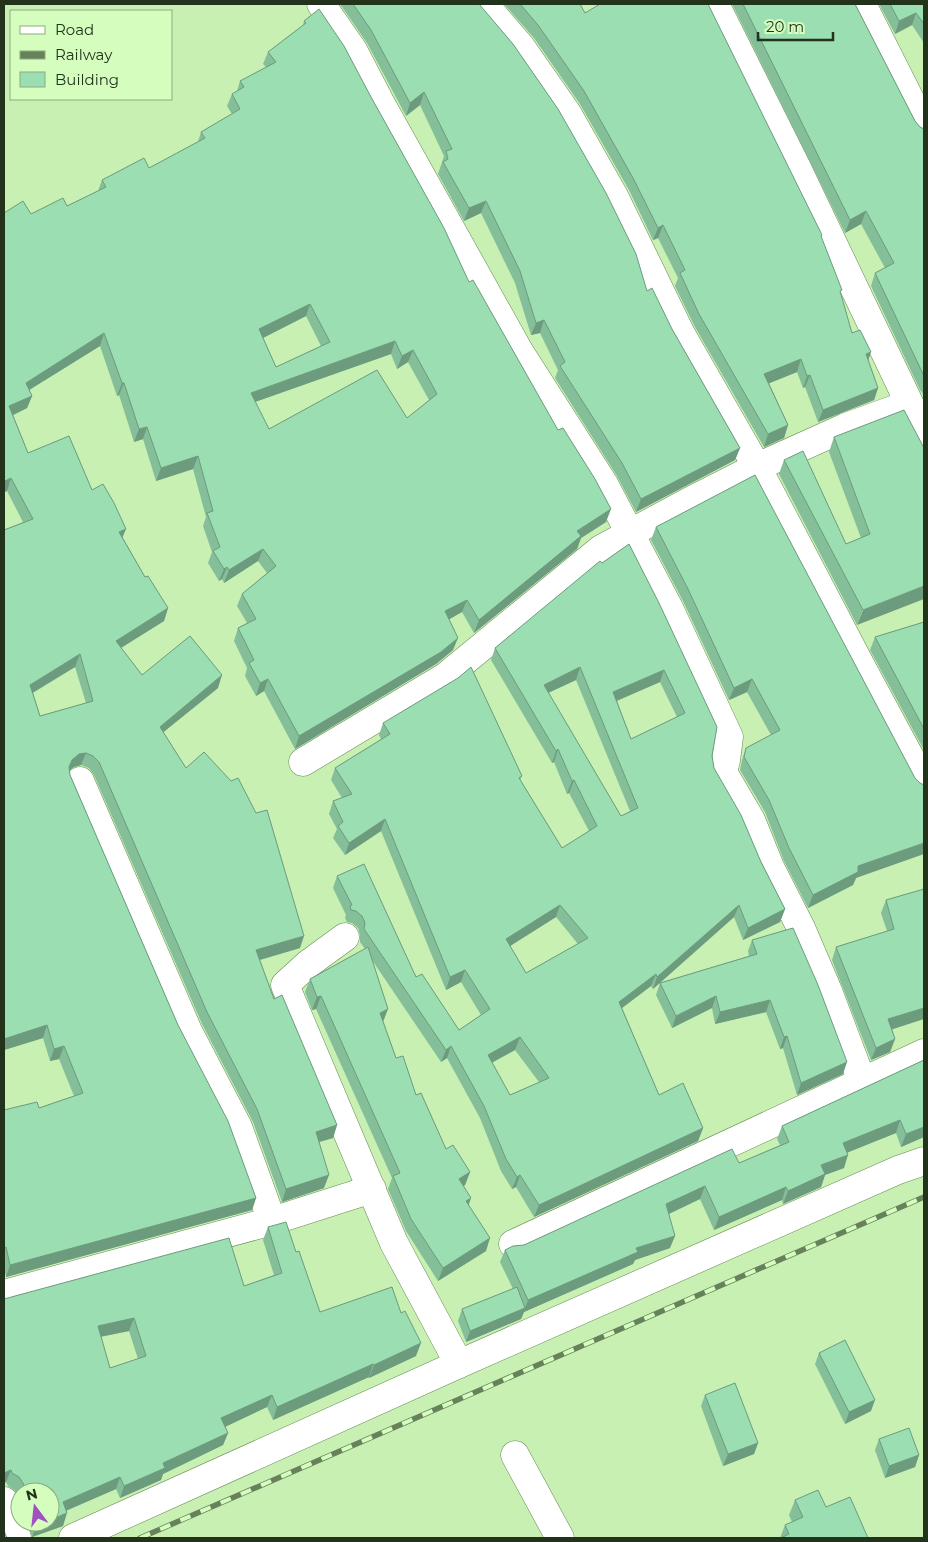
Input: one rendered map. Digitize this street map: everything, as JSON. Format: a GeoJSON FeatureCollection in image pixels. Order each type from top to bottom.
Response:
{"type":"FeatureCollection","features":[{"type":"Feature","properties":{"kind":"street"},"geometry":{"type":"LineString","coordinates":[[321,4],[353,50],[519,351],[604,484],[669,608],[729,737],[726,760],[722,772],[751,820],[770,867],[801,928],[828,991],[862,1081]]}},
{"type":"Feature","properties":{"kind":"street"},"geometry":{"type":"LineString","coordinates":[[484,4],[521,47],[566,113],[615,198],[681,334],[757,467],[924,783]]}},
{"type":"Feature","properties":{"kind":"street"},"geometry":{"type":"LineString","coordinates":[[715,4],[797,168],[924,434]]}},
{"type":"Feature","properties":{"kind":"street"},"geometry":{"type":"LineString","coordinates":[[862,4],[924,127]]}},
{"type":"Feature","properties":{"kind":"street"},"geometry":{"type":"LineString","coordinates":[[303,762],[445,677],[601,549],[757,467],[846,426],[909,404]]}},
{"type":"Feature","properties":{"kind":"street"},"geometry":{"type":"LineString","coordinates":[[80,781],[188,1031],[238,1127],[272,1221]]}},
{"type":"Feature","properties":{"kind":"street"},"geometry":{"type":"LineString","coordinates":[[345,937],[308,964],[285,985],[394,1243],[459,1364]]}},
{"type":"Feature","properties":{"kind":"street"},"geometry":{"type":"LineString","coordinates":[[513,1244],[924,1052]]}},
{"type":"Feature","properties":{"kind":"street"},"geometry":{"type":"LineString","coordinates":[[73,1538],[459,1364],[880,1178],[924,1161]]}},
{"type":"Feature","properties":{"kind":"street"},"geometry":{"type":"LineString","coordinates":[[4,1294],[272,1221],[372,1188]]}},
{"type":"Feature","properties":{"kind":"street"},"geometry":{"type":"LineString","coordinates":[[514,1455],[560,1538]]}},
{"type":"Feature","properties":{"kind":"street"},"geometry":{"type":"LineString","coordinates":[[4,1501],[17,1538]]}},
{"type":"Feature","properties":{"kind":"building"},"geometry":{"type":"Polygon","coordinates":[[[353,4],[479,4],[513,44],[558,109],[606,193],[636,254],[647,291],[652,288],[672,329],[740,448],[641,499],[622,463],[560,366],[565,362],[544,320],[536,323],[520,271],[486,201],[469,208],[443,162],[448,159],[446,151],[452,149],[424,92],[410,103],[371,30],[353,4]]]}},
{"type":"Feature","properties":{"kind":"building"},"geometry":{"type":"Polygon","coordinates":[[[520,4],[580,4],[585,13],[600,4],[708,4],[822,235],[842,290],[840,291],[852,333],[860,330],[871,352],[866,354],[878,388],[823,410],[810,375],[807,376],[801,359],[764,374],[788,425],[768,434],[699,314],[680,273],[685,270],[663,225],[658,228],[633,178],[584,91],[538,25],[520,4]]]}},
{"type":"Feature","properties":{"kind":"building"},"geometry":{"type":"Polygon","coordinates":[[[743,4],[855,4],[915,121],[924,129],[924,376],[875,273],[894,263],[866,211],[850,220],[743,4]]]}},
{"type":"Feature","properties":{"kind":"building"},"geometry":{"type":"Polygon","coordinates":[[[890,4],[924,4],[924,24],[916,13],[899,21],[890,4]]]}},
{"type":"Feature","properties":{"kind":"building"},"geometry":{"type":"Polygon","coordinates":[[[319,9],[344,46],[444,228],[469,282],[473,280],[558,430],[563,428],[595,479],[611,509],[577,531],[581,536],[479,620],[467,600],[445,611],[458,638],[441,652],[299,736],[268,679],[260,683],[249,663],[254,660],[238,628],[256,619],[242,594],[276,566],[263,549],[229,570],[227,567],[224,569],[213,551],[220,547],[207,513],[213,511],[198,456],[161,468],[147,427],[139,429],[124,383],[122,383],[104,333],[26,383],[32,396],[9,406],[28,453],[69,436],[92,490],[103,484],[126,529],[119,532],[145,577],[148,576],[168,608],[116,641],[142,675],[190,636],[222,675],[160,727],[186,768],[204,752],[231,781],[238,778],[256,813],[267,810],[304,936],[256,950],[274,999],[282,995],[337,1125],[316,1132],[329,1175],[286,1189],[257,1109],[207,1012],[99,762],[93,756],[86,753],[79,754],[72,760],[69,767],[70,775],[178,1025],[228,1121],[256,1198],[10,1265],[6,1247],[4,1248],[4,1110],[37,1102],[39,1108],[83,1093],[64,1046],[54,1049],[47,1025],[4,1039],[4,530],[33,519],[11,478],[5,481],[4,478],[4,213],[23,201],[31,214],[63,198],[67,206],[106,187],[102,180],[144,158],[149,168],[205,138],[201,132],[240,109],[232,94],[244,87],[240,81],[276,62],[268,52],[306,23],[304,21],[319,9]],[[310,304],[259,329],[276,367],[330,342],[310,304]],[[395,341],[251,393],[269,429],[377,370],[407,418],[437,394],[413,350],[402,356],[395,341]],[[80,654],[30,685],[40,716],[93,701],[80,654]]]}},
{"type":"Feature","properties":{"kind":"building"},"geometry":{"type":"Polygon","coordinates":[[[904,410],[924,448],[924,586],[863,610],[784,460],[803,451],[846,544],[870,534],[834,437],[904,410]]]}},
{"type":"Feature","properties":{"kind":"building"},"geometry":{"type":"Polygon","coordinates":[[[755,475],[915,778],[924,785],[924,843],[858,866],[858,872],[813,895],[789,848],[769,800],[744,757],[746,748],[780,730],[752,679],[734,688],[688,589],[656,527],[755,475]]]}},
{"type":"Feature","properties":{"kind":"building"},"geometry":{"type":"Polygon","coordinates":[[[629,544],[717,727],[712,756],[714,768],[741,815],[761,862],[785,909],[748,928],[739,905],[657,977],[656,974],[619,1002],[659,1095],[683,1083],[703,1128],[539,1205],[520,1175],[517,1177],[506,1159],[484,1106],[451,1046],[446,1050],[364,929],[365,923],[362,916],[356,911],[351,910],[350,906],[352,905],[337,876],[364,864],[416,977],[422,974],[459,1030],[490,1009],[465,970],[450,977],[385,819],[349,843],[338,826],[343,822],[333,801],[352,794],[335,768],[390,734],[383,723],[458,678],[471,667],[522,776],[519,778],[562,848],[597,826],[574,780],[572,781],[558,749],[556,751],[495,648],[600,561],[602,563],[629,544]],[[580,667],[544,685],[621,816],[638,808],[580,667]],[[664,670],[613,692],[631,739],[685,713],[664,670]],[[560,905],[506,939],[526,973],[588,938],[560,905]],[[520,1037],[488,1055],[510,1095],[549,1078],[520,1037]]]}},
{"type":"Feature","properties":{"kind":"building"},"geometry":{"type":"Polygon","coordinates":[[[924,622],[924,729],[875,637],[924,622]]]}},
{"type":"Feature","properties":{"kind":"building"},"geometry":{"type":"Polygon","coordinates":[[[924,889],[924,1008],[888,1019],[895,1039],[876,1048],[836,947],[894,929],[886,900],[924,889]]]}},
{"type":"Feature","properties":{"kind":"building"},"geometry":{"type":"Polygon","coordinates":[[[793,928],[818,985],[847,1062],[801,1083],[787,1036],[784,1037],[770,1000],[720,1012],[716,996],[676,1016],[660,983],[757,954],[752,940],[793,928]]]}},
{"type":"Feature","properties":{"kind":"building"},"geometry":{"type":"Polygon","coordinates":[[[368,947],[388,1009],[380,1013],[396,1058],[403,1056],[416,1095],[421,1093],[446,1149],[453,1145],[470,1172],[459,1179],[471,1198],[466,1201],[490,1238],[443,1268],[411,1219],[393,1176],[400,1173],[321,996],[317,997],[310,979],[368,947]]]}},
{"type":"Feature","properties":{"kind":"building"},"geometry":{"type":"Polygon","coordinates":[[[924,1060],[924,1127],[906,1134],[900,1120],[843,1143],[848,1155],[821,1165],[825,1174],[788,1191],[786,1187],[719,1217],[705,1186],[666,1204],[675,1236],[636,1248],[638,1252],[528,1300],[505,1250],[513,1246],[524,1245],[732,1149],[739,1163],[789,1142],[782,1126],[924,1060]]]}},
{"type":"Feature","properties":{"kind":"building"},"geometry":{"type":"Polygon","coordinates":[[[286,1222],[296,1252],[299,1251],[320,1312],[392,1287],[401,1313],[405,1311],[421,1343],[277,1407],[272,1395],[221,1418],[228,1433],[163,1463],[165,1468],[124,1486],[120,1477],[63,1502],[67,1513],[60,1516],[60,1482],[22,1482],[11,1470],[4,1473],[4,1299],[229,1238],[244,1286],[282,1273],[268,1227],[286,1222]],[[134,1318],[98,1326],[110,1368],[146,1356],[134,1318]]]}},
{"type":"Feature","properties":{"kind":"building"},"geometry":{"type":"Polygon","coordinates":[[[517,1287],[525,1308],[470,1331],[462,1309],[517,1287]]]}},
{"type":"Feature","properties":{"kind":"building"},"geometry":{"type":"Polygon","coordinates":[[[845,1340],[875,1400],[849,1412],[819,1353],[845,1340]]]}},
{"type":"Feature","properties":{"kind":"building"},"geometry":{"type":"Polygon","coordinates":[[[735,1383],[758,1443],[728,1454],[705,1395],[735,1383]]]}},
{"type":"Feature","properties":{"kind":"building"},"geometry":{"type":"Polygon","coordinates":[[[909,1428],[919,1455],[889,1466],[879,1439],[909,1428]]]}},
{"type":"Feature","properties":{"kind":"building"},"geometry":{"type":"Polygon","coordinates":[[[818,1490],[826,1507],[850,1497],[868,1538],[781,1538],[789,1534],[785,1525],[803,1517],[795,1500],[818,1490]]]}},
{"type":"Feature","properties":{"kind":"railway"},"geometry":{"type":"LineString","coordinates":[[140,1538],[924,1197]]}}]}
